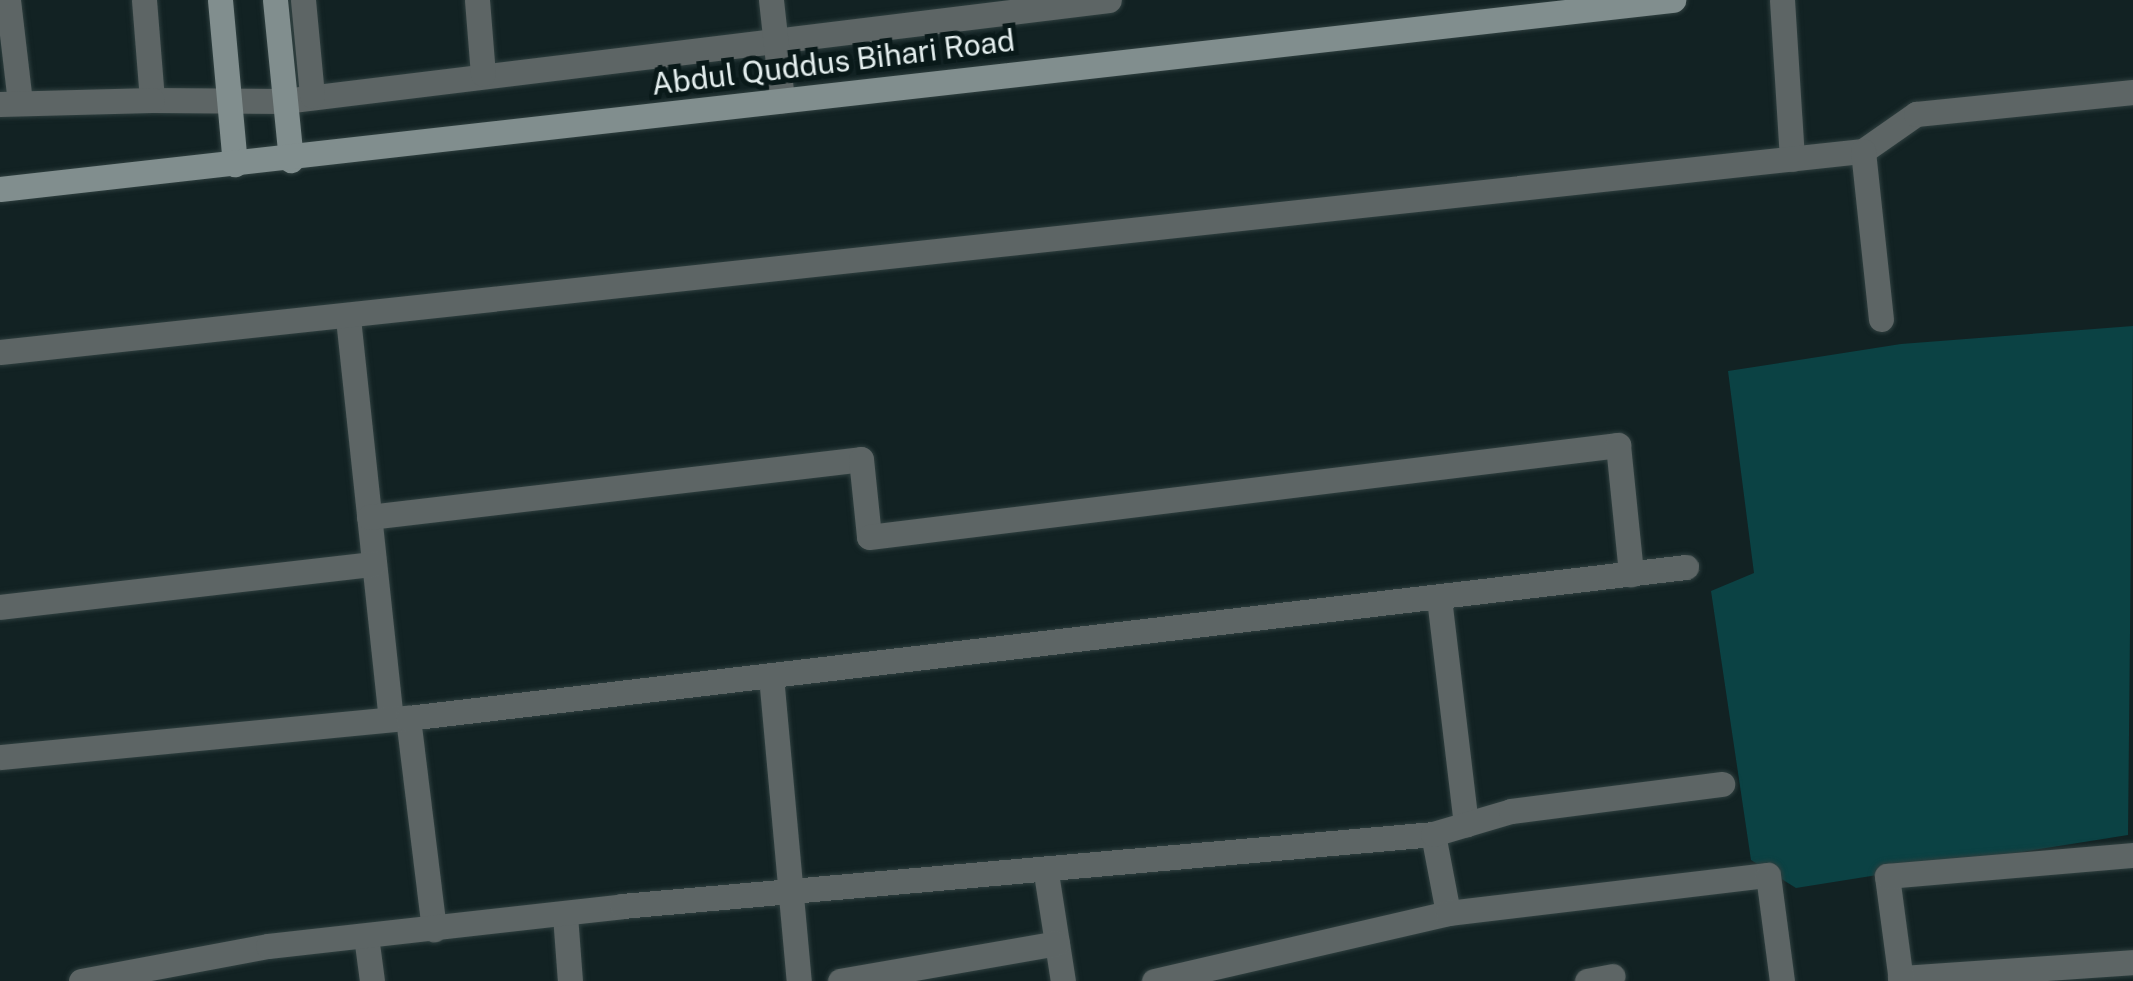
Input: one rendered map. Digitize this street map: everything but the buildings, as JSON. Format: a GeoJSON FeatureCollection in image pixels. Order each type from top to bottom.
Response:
{"type":"FeatureCollection","features":[{"type":"Feature","properties":{"kind":"main road"},"geometry":{"type":"LineString","coordinates":[[220,0],[235,164]]}},
{"type":"Feature","properties":{"kind":"main road"},"geometry":{"type":"LineString","coordinates":[[276,0],[292,160]]}},
{"type":"Feature","properties":{"kind":"main road","name":"Abdul Quddus Bihari Road"},"geometry":{"type":"LineString","coordinates":[[0,190],[292,160],[782,100],[1674,0]]}},
{"type":"Feature","properties":{"kind":"street"},"geometry":{"type":"LineString","coordinates":[[8,0],[10,103],[284,100],[775,36],[1110,0]]}},
{"type":"Feature","properties":{"kind":"street"},"geometry":{"type":"LineString","coordinates":[[144,0],[152,100]]}},
{"type":"Feature","properties":{"kind":"street"},"geometry":{"type":"LineString","coordinates":[[303,0],[312,96]]}},
{"type":"Feature","properties":{"kind":"street"},"geometry":{"type":"LineString","coordinates":[[476,0],[483,74]]}},
{"type":"Feature","properties":{"kind":"street"},"geometry":{"type":"LineString","coordinates":[[771,0],[782,100]]}},
{"type":"Feature","properties":{"kind":"street"},"geometry":{"type":"LineString","coordinates":[[1782,0],[1792,158]]}},
{"type":"Feature","properties":{"kind":"street"},"geometry":{"type":"LineString","coordinates":[[0,352],[348,318],[1863,151],[1916,114],[2133,92]]}},
{"type":"Feature","properties":{"kind":"street"},"geometry":{"type":"LineString","coordinates":[[1863,151],[1881,319]]}},
{"type":"Feature","properties":{"kind":"street"},"geometry":{"type":"LineString","coordinates":[[348,318],[374,564],[434,929]]}},
{"type":"Feature","properties":{"kind":"street"},"geometry":{"type":"LineString","coordinates":[[369,517],[860,459],[869,537],[1618,445],[1631,574]]}},
{"type":"Feature","properties":{"kind":"street"},"geometry":{"type":"LineString","coordinates":[[0,606],[374,564]]}},
{"type":"Feature","properties":{"kind":"street"},"geometry":{"type":"LineString","coordinates":[[0,756],[400,718],[1686,567]]}},
{"type":"Feature","properties":{"kind":"street"},"geometry":{"type":"LineString","coordinates":[[1440,598],[1466,824]]}},
{"type":"Feature","properties":{"kind":"street"},"geometry":{"type":"LineString","coordinates":[[770,676],[800,981]]}},
{"type":"Feature","properties":{"kind":"street"},"geometry":{"type":"LineString","coordinates":[[81,981],[366,936],[791,892],[1046,873],[1433,834],[1466,824],[1722,784]]}},
{"type":"Feature","properties":{"kind":"street"},"geometry":{"type":"LineString","coordinates":[[1433,834],[1448,913]]}},
{"type":"Feature","properties":{"kind":"street"},"geometry":{"type":"LineString","coordinates":[[2133,854],[1887,876],[1901,980],[2133,962]]}},
{"type":"Feature","properties":{"kind":"street"},"geometry":{"type":"LineString","coordinates":[[1046,873],[1063,981]]}},
{"type":"Feature","properties":{"kind":"street"},"geometry":{"type":"LineString","coordinates":[[1154,981],[1448,913],[1768,875],[1782,981]]}},
{"type":"Feature","properties":{"kind":"street"},"geometry":{"type":"LineString","coordinates":[[564,916],[570,981]]}},
{"type":"Feature","properties":{"kind":"street"},"geometry":{"type":"LineString","coordinates":[[366,936],[372,981]]}},
{"type":"Feature","properties":{"kind":"street"},"geometry":{"type":"LineString","coordinates":[[840,981],[1057,943]]}},
{"type":"Feature","properties":{"kind":"street"},"geometry":{"type":"LineString","coordinates":[[1587,981],[1614,976]]}},
{"type":"Feature","properties":{"kind":"shaded area"},"geometry":{"type":"Polygon","coordinates":[[[2133,326],[2128,835],[1796,888],[1751,860],[1711,591],[1754,573],[1728,371],[1901,344],[2133,326]]]}}]}
